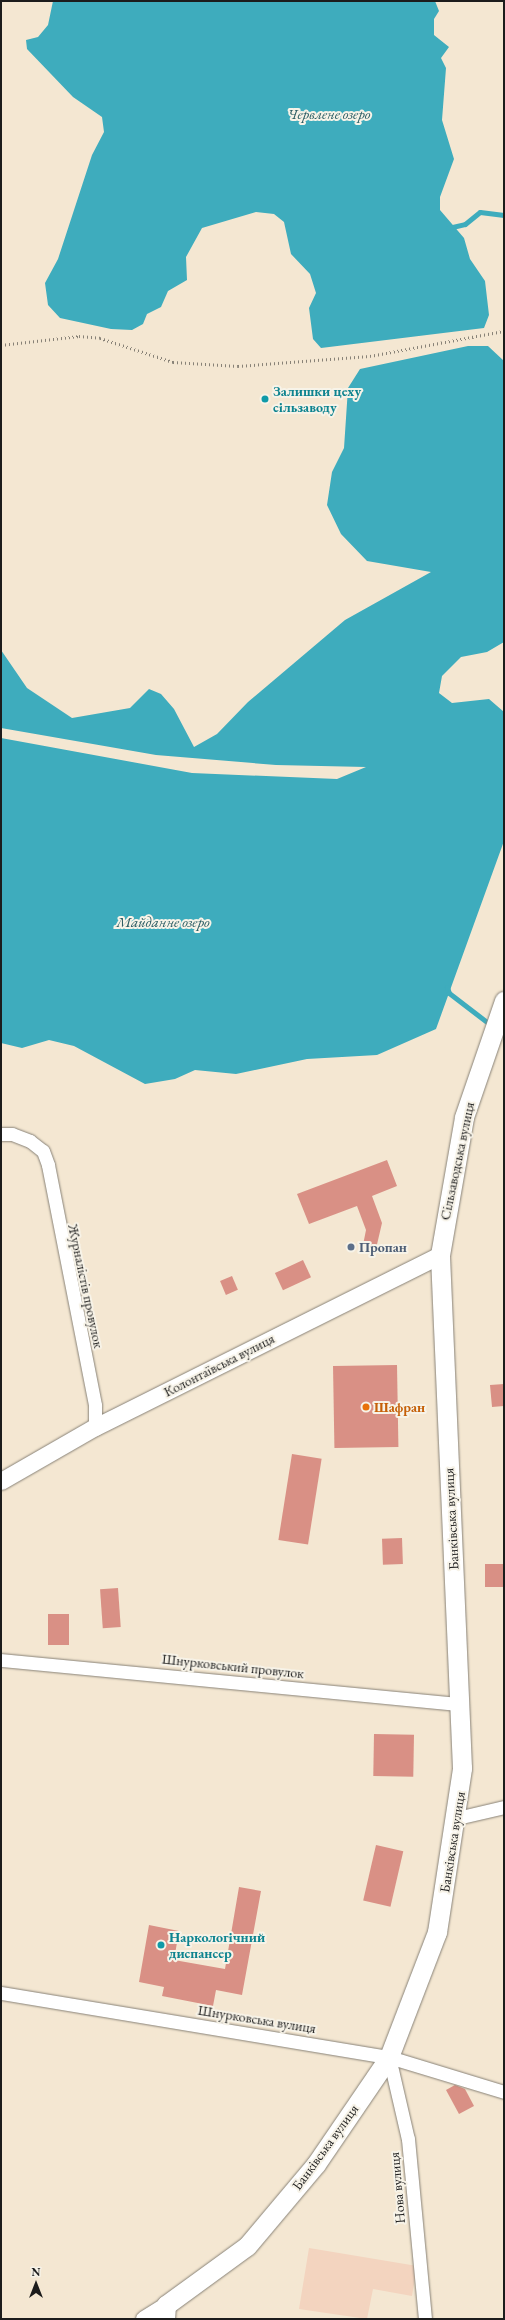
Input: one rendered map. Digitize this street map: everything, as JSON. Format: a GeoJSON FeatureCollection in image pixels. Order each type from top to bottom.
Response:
{"type":"FeatureCollection","features":[{"type":"Feature","properties":{"kind":"main road","name":"Сільзаводська вулиця"},"geometry":{"type":"LineString","coordinates":[[440,1255],[464,1117],[504,1001]]}},
{"type":"Feature","properties":{"kind":"main road","name":"Банківська вулиця"},"geometry":{"type":"LineString","coordinates":[[165,2312],[248,2246],[316,2164],[389,2057],[437,1932],[457,1818],[462,1768],[462,1704],[442,1363],[440,1255]]}},
{"type":"Feature","properties":{"kind":"street","name":"Журналістів провулок"},"geometry":{"type":"LineString","coordinates":[[1,1134],[12,1134],[30,1141],[43,1151],[95,1405],[95,1427]]}},
{"type":"Feature","properties":{"kind":"street","name":"Колонтаївська вулиця"},"geometry":{"type":"LineString","coordinates":[[1,1481],[95,1427],[440,1255]]}},
{"type":"Feature","properties":{"kind":"street","name":"Шнурковський провулок"},"geometry":{"type":"LineString","coordinates":[[1,1660],[462,1704]]}},
{"type":"Feature","properties":{"kind":"street"},"geometry":{"type":"LineString","coordinates":[[457,1818],[504,1807]]}},
{"type":"Feature","properties":{"kind":"street","name":"Шнурковська вулиця"},"geometry":{"type":"LineString","coordinates":[[1,1993],[389,2057],[504,2092]]}},
{"type":"Feature","properties":{"kind":"street","name":"Нова вулиця"},"geometry":{"type":"LineString","coordinates":[[389,2057],[408,2139],[425,2319]]}},
{"type":"Feature","properties":{"kind":"street","name":"Банківська вулиця"},"geometry":{"type":"LineString","coordinates":[[144,2319],[165,2312]]}},
{"type":"Feature","properties":{"kind":"path"},"geometry":{"type":"LineString","coordinates":[[1,345],[79,336],[100,338],[173,362],[238,366],[370,356],[504,332]]}},
{"type":"Feature","properties":{"kind":"shaded area"},"geometry":{"type":"Polygon","coordinates":[[[309,2248],[417,2266],[412,2296],[373,2289],[367,2319],[299,2309],[309,2248]]]}},
{"type":"Feature","properties":{"kind":"water","name":"Червлене озеро"},"geometry":{"type":"Polygon","coordinates":[[[53,1],[435,1],[439,11],[434,19],[434,35],[449,47],[441,58],[446,68],[442,120],[454,159],[440,197],[440,210],[464,238],[470,259],[485,281],[489,315],[484,328],[321,348],[313,339],[309,308],[316,293],[310,274],[291,254],[284,222],[274,214],[256,212],[202,228],[186,257],[187,280],[168,291],[161,307],[147,314],[143,324],[132,330],[111,329],[60,318],[48,305],[45,283],[58,259],[92,155],[104,132],[102,117],[73,97],[27,49],[26,40],[38,37],[48,25],[53,1]]]}},
{"type":"Feature","properties":{"kind":"water","name":"Майданне озеро"},"geometry":{"type":"Polygon","coordinates":[[[468,346],[488,346],[504,361],[504,642],[487,652],[461,657],[442,676],[439,693],[452,703],[489,699],[504,712],[504,841],[436,1029],[377,1055],[307,1059],[236,1074],[195,1070],[175,1079],[145,1084],[74,1046],[49,1040],[22,1048],[1,1043],[1,738],[192,773],[337,779],[366,767],[276,765],[156,755],[1,728],[1,650],[27,688],[72,718],[130,708],[149,689],[161,694],[174,709],[194,747],[217,734],[248,702],[345,620],[431,572],[367,561],[341,534],[327,505],[332,472],[344,448],[348,388],[360,369],[468,346]]]}},
{"type":"Feature","properties":{"kind":"building"},"geometry":{"type":"Polygon","coordinates":[[[387,1160],[397,1186],[372,1196],[382,1223],[375,1253],[362,1250],[366,1230],[357,1206],[309,1224],[297,1194],[387,1160]]]}},
{"type":"Feature","properties":{"kind":"building"},"geometry":{"type":"Polygon","coordinates":[[[303,1260],[311,1277],[283,1290],[275,1273],[303,1260]]]}},
{"type":"Feature","properties":{"kind":"building"},"geometry":{"type":"Polygon","coordinates":[[[232,1276],[238,1290],[226,1295],[220,1281],[232,1276]]]}},
{"type":"Feature","properties":{"kind":"building","name":"Шафран"},"geometry":{"type":"Polygon","coordinates":[[[397,1365],[398,1447],[334,1448],[333,1366],[397,1365]]]}},
{"type":"Feature","properties":{"kind":"building"},"geometry":{"type":"Polygon","coordinates":[[[504,1384],[504,1406],[492,1407],[490,1385],[504,1384]]]}},
{"type":"Feature","properties":{"kind":"building"},"geometry":{"type":"Polygon","coordinates":[[[292,1454],[322,1459],[308,1545],[278,1540],[292,1454]]]}},
{"type":"Feature","properties":{"kind":"building"},"geometry":{"type":"Polygon","coordinates":[[[402,1538],[403,1564],[383,1565],[382,1539],[402,1538]]]}},
{"type":"Feature","properties":{"kind":"building"},"geometry":{"type":"Polygon","coordinates":[[[485,1564],[504,1564],[504,1587],[485,1587],[485,1564]]]}},
{"type":"Feature","properties":{"kind":"building"},"geometry":{"type":"Polygon","coordinates":[[[118,1588],[121,1627],[103,1628],[100,1589],[118,1588]]]}},
{"type":"Feature","properties":{"kind":"building"},"geometry":{"type":"Polygon","coordinates":[[[48,1614],[69,1614],[69,1645],[48,1645],[48,1614]]]}},
{"type":"Feature","properties":{"kind":"building"},"geometry":{"type":"Polygon","coordinates":[[[374,1734],[414,1735],[413,1777],[373,1776],[374,1734]]]}},
{"type":"Feature","properties":{"kind":"building"},"geometry":{"type":"Polygon","coordinates":[[[376,1845],[403,1851],[390,1907],[363,1901],[376,1845]]]}},
{"type":"Feature","properties":{"kind":"building","name":"Наркологічний диспансер"},"geometry":{"type":"Polygon","coordinates":[[[239,1887],[261,1891],[242,1995],[216,1990],[213,2006],[162,1996],[164,1987],[139,1982],[149,1925],[179,1931],[174,1960],[225,1969],[239,1887]]]}},
{"type":"Feature","properties":{"kind":"building"},"geometry":{"type":"Polygon","coordinates":[[[455,2085],[465,2089],[474,2106],[459,2114],[446,2090],[455,2085]]]}},
{"type":"Feature","properties":{"kind":"waterway"},"geometry":{"type":"LineString","coordinates":[[448,228],[465,224],[480,212],[504,215]]}},
{"type":"Feature","properties":{"kind":"waterway"},"geometry":{"type":"LineString","coordinates":[[447,987],[449,993],[492,1026]]}},
{"type":"Feature","properties":{"kind":"place","name":"Залишки цеху сільзаводу"},"geometry":{"type":"Point","coordinates":[265,399]}},
{"type":"Feature","properties":{"kind":"place","name":"Пропан"},"geometry":{"type":"Point","coordinates":[351,1247]}},
{"type":"Feature","properties":{"kind":"place","name":"Шафран"},"geometry":{"type":"Point","coordinates":[366,1407]}},
{"type":"Feature","properties":{"kind":"place","name":"Наркологічний диспансер"},"geometry":{"type":"Point","coordinates":[161,1945]}}]}
